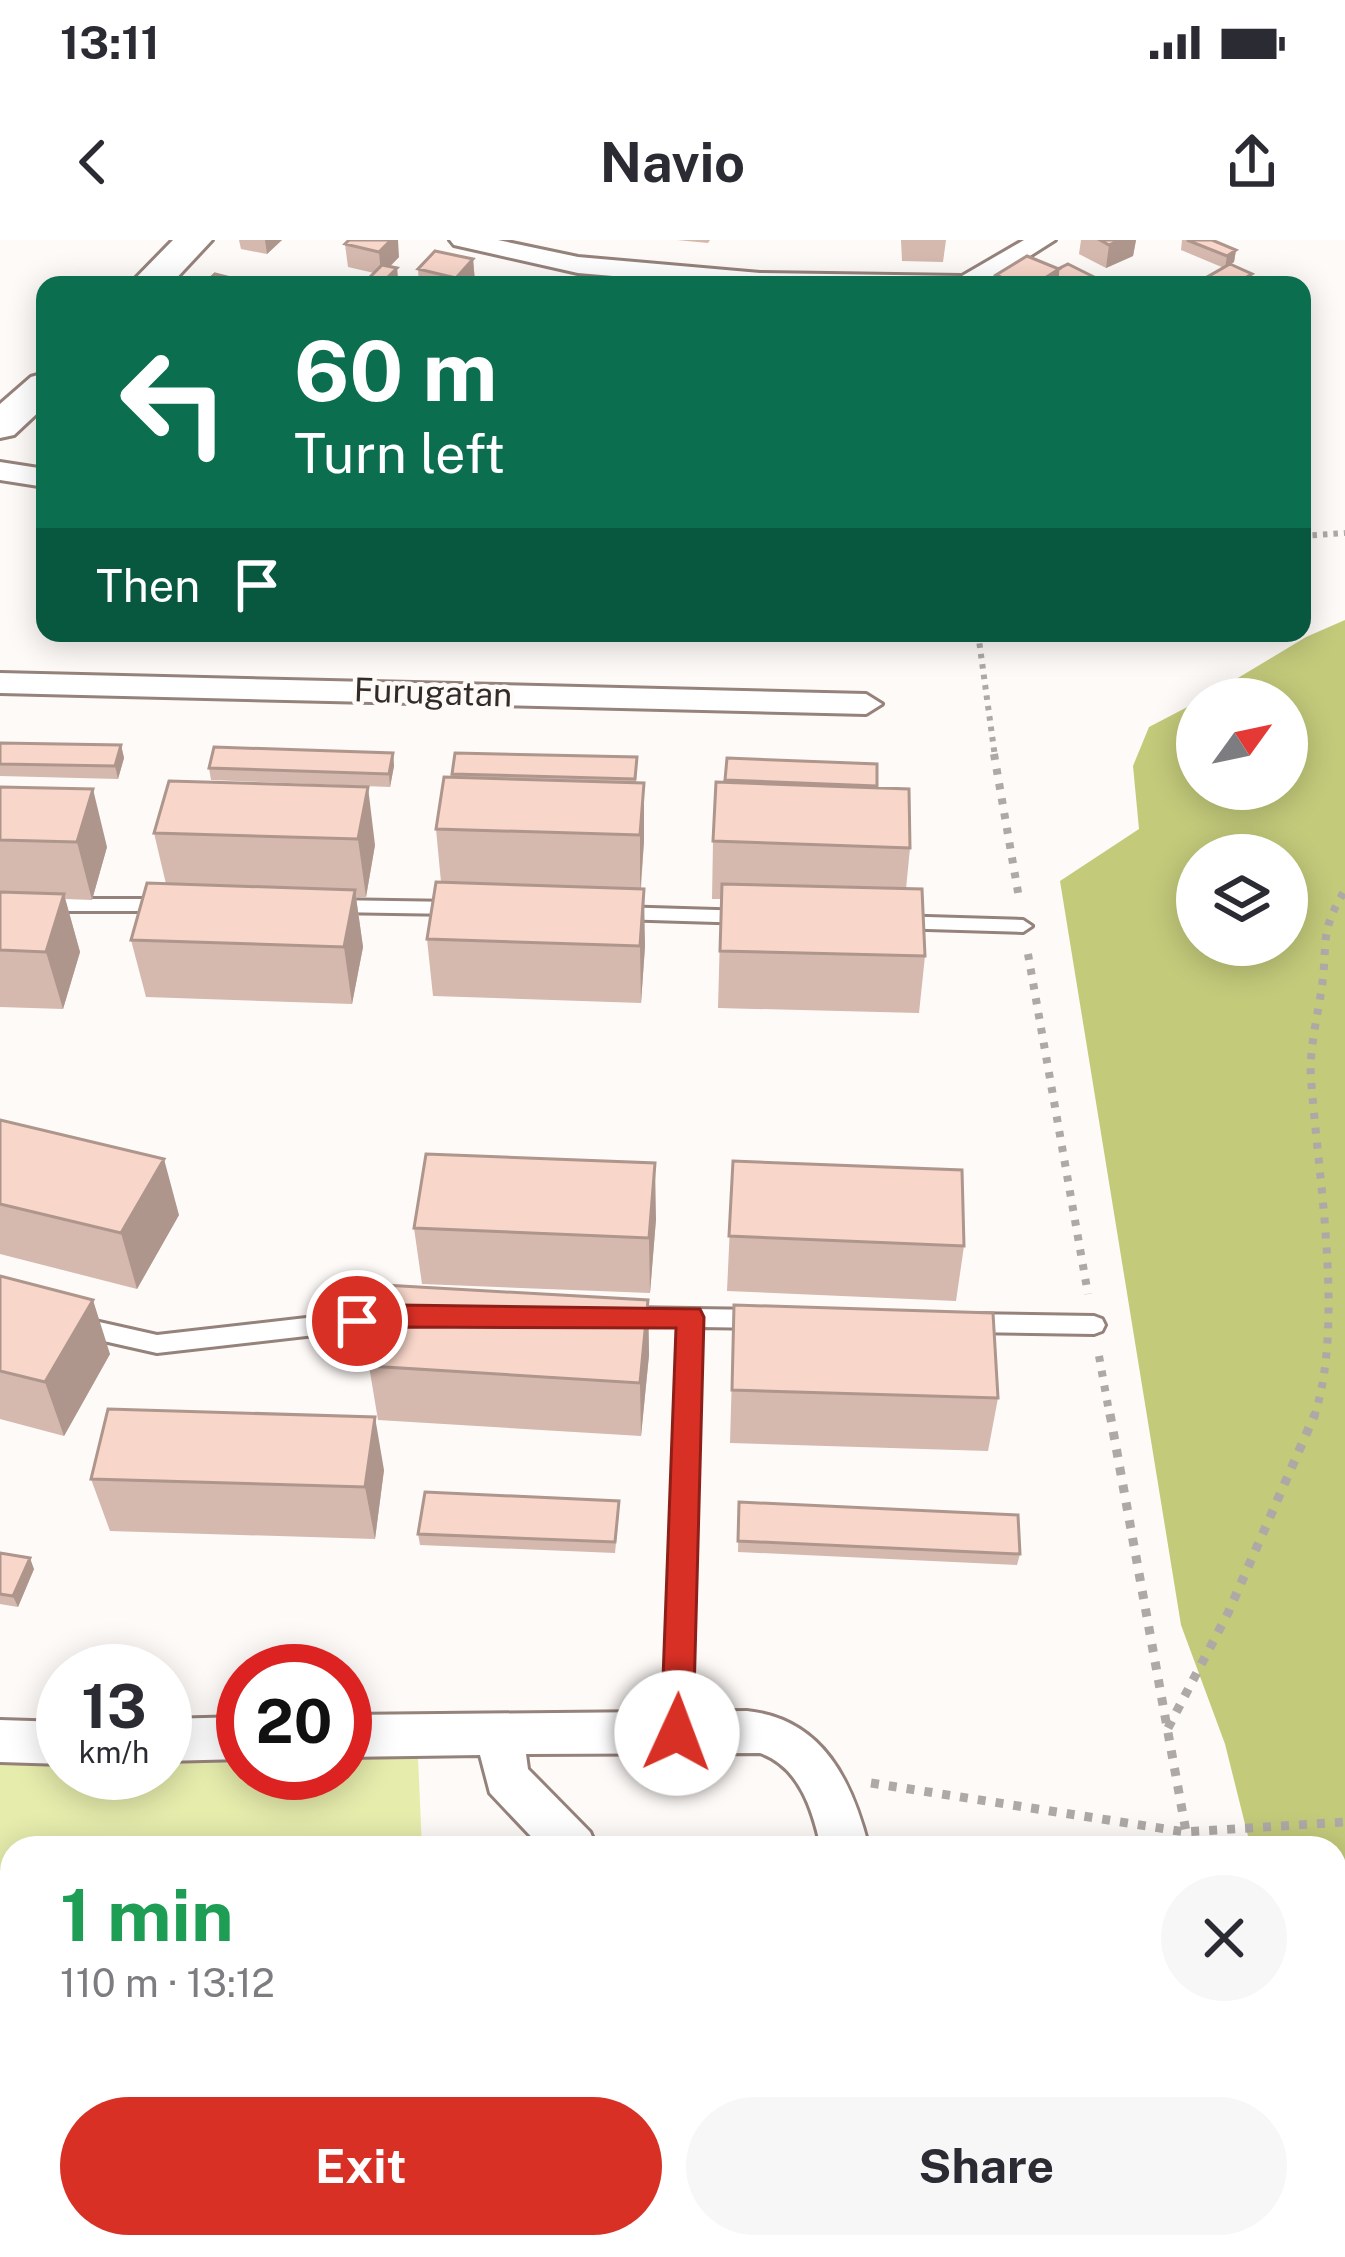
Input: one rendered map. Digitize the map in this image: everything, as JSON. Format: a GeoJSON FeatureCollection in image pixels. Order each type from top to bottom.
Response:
{"type":"FeatureCollection","features":[{"type":"Feature","properties":{"kind":"main road"},"geometry":{"type":"LineString","coordinates":[[157,276],[194,240]]}},
{"type":"Feature","properties":{"kind":"main road"},"geometry":{"type":"LineString","coordinates":[[0,426],[36,393]]}},
{"type":"Feature","properties":{"kind":"street"},"geometry":{"type":"LineString","coordinates":[[463,240],[578,265],[703,276]]}},
{"type":"Feature","properties":{"kind":"street"},"geometry":{"type":"LineString","coordinates":[[578,265],[602,240]]}},
{"type":"Feature","properties":{"kind":"street"},"geometry":{"type":"LineString","coordinates":[[981,276],[1042,240]]}},
{"type":"Feature","properties":{"kind":"street"},"geometry":{"type":"LineString","coordinates":[[0,471],[36,477]]}},
{"type":"Feature","properties":{"kind":"street","name":"Furugatan"},"geometry":{"type":"LineString","coordinates":[[0,683],[866,704]]}},
{"type":"Feature","properties":{"kind":"street"},"geometry":{"type":"LineString","coordinates":[[500,1732],[506,1778],[562,1836]]}},
{"type":"Feature","properties":{"kind":"street"},"geometry":{"type":"LineString","coordinates":[[372,1735],[752,1732],[781,1738],[820,1777],[842,1836]]}},
{"type":"Feature","properties":{"kind":"street"},"geometry":{"type":"LineString","coordinates":[[0,1741],[36,1742]]}},
{"type":"Feature","properties":{"kind":"lane"},"geometry":{"type":"LineString","coordinates":[[0,904],[191,905]]}},
{"type":"Feature","properties":{"kind":"lane"},"geometry":{"type":"LineString","coordinates":[[310,906],[477,908]]}},
{"type":"Feature","properties":{"kind":"lane"},"geometry":{"type":"LineString","coordinates":[[596,912],[761,918]]}},
{"type":"Feature","properties":{"kind":"lane"},"geometry":{"type":"LineString","coordinates":[[880,921],[1023,926]]}},
{"type":"Feature","properties":{"kind":"lane"},"geometry":{"type":"LineString","coordinates":[[45,1318],[158,1345],[419,1316]]}},
{"type":"Feature","properties":{"kind":"lane"},"geometry":{"type":"LineString","coordinates":[[600,1317],[785,1319]]}},
{"type":"Feature","properties":{"kind":"lane"},"geometry":{"type":"LineString","coordinates":[[677,1733],[690,1317]]}},
{"type":"Feature","properties":{"kind":"lane"},"geometry":{"type":"LineString","coordinates":[[951,1322],[1094,1325]]}},
{"type":"Feature","properties":{"kind":"path"},"geometry":{"type":"LineString","coordinates":[[1311,535],[1345,532]]}},
{"type":"Feature","properties":{"kind":"path"},"geometry":{"type":"LineString","coordinates":[[978,642],[1023,926],[1186,1836]]}},
{"type":"Feature","properties":{"kind":"path"},"geometry":{"type":"LineString","coordinates":[[1168,1729],[1228,1612],[1328,1385],[1332,1321],[1322,1162],[1310,1072],[1323,978],[1324,926],[1345,890]]}},
{"type":"Feature","properties":{"kind":"path"},"geometry":{"type":"LineString","coordinates":[[820,1777],[1185,1832],[1345,1822]]}},
{"type":"Feature","properties":{"kind":"green space"},"geometry":{"type":"Polygon","coordinates":[[[1345,620],[1345,1836],[1248,1836],[1225,1744],[1181,1625],[1060,881],[1139,829],[1133,766],[1149,727],[1176,713],[1176,810],[1308,810],[1308,678],[1238,678],[1345,620]]]}},
{"type":"Feature","properties":{"kind":"green space"},"geometry":{"type":"Polygon","coordinates":[[[418,1757],[421,1836],[0,1836],[0,1760],[36,1762],[36,1800],[192,1800],[192,1761],[216,1761],[216,1800],[372,1800],[372,1758],[418,1757]]]}},
{"type":"Feature","properties":{"kind":"building"},"geometry":{"type":"Polygon","coordinates":[[[349,240],[391,240],[379,252],[345,244],[349,240]]]}},
{"type":"Feature","properties":{"kind":"building"},"geometry":{"type":"Polygon","coordinates":[[[1187,240],[1212,240],[1236,250],[1227,256],[1187,240]]]}},
{"type":"Feature","properties":{"kind":"building"},"geometry":{"type":"Polygon","coordinates":[[[435,251],[473,259],[458,276],[418,269],[435,251]]]}},
{"type":"Feature","properties":{"kind":"building"},"geometry":{"type":"Polygon","coordinates":[[[1027,256],[1059,269],[1048,276],[996,275],[1027,256]]]}},
{"type":"Feature","properties":{"kind":"building"},"geometry":{"type":"Polygon","coordinates":[[[1068,264],[1092,276],[1057,276],[1058,269],[1068,264]]]}},
{"type":"Feature","properties":{"kind":"building"},"geometry":{"type":"Polygon","coordinates":[[[1230,264],[1252,274],[1249,276],[1209,276],[1230,264]]]}},
{"type":"Feature","properties":{"kind":"building"},"geometry":{"type":"Polygon","coordinates":[[[382,265],[397,268],[389,276],[371,276],[382,265]]]}},
{"type":"Feature","properties":{"kind":"building"},"geometry":{"type":"Polygon","coordinates":[[[0,743],[121,745],[115,766],[0,764],[0,743]]]}},
{"type":"Feature","properties":{"kind":"building"},"geometry":{"type":"Polygon","coordinates":[[[214,747],[393,753],[389,774],[209,768],[214,747]]]}},
{"type":"Feature","properties":{"kind":"building"},"geometry":{"type":"Polygon","coordinates":[[[455,753],[637,757],[635,779],[452,774],[455,753]]]}},
{"type":"Feature","properties":{"kind":"building"},"geometry":{"type":"Polygon","coordinates":[[[727,758],[877,764],[877,786],[725,780],[727,758]]]}},
{"type":"Feature","properties":{"kind":"building"},"geometry":{"type":"Polygon","coordinates":[[[444,777],[644,783],[640,835],[436,829],[444,777]]]}},
{"type":"Feature","properties":{"kind":"building"},"geometry":{"type":"Polygon","coordinates":[[[169,781],[368,787],[358,839],[154,833],[169,781]]]}},
{"type":"Feature","properties":{"kind":"building"},"geometry":{"type":"Polygon","coordinates":[[[716,782],[909,789],[910,848],[713,841],[716,782]]]}},
{"type":"Feature","properties":{"kind":"building"},"geometry":{"type":"Polygon","coordinates":[[[0,787],[93,789],[77,842],[0,840],[0,787]]]}},
{"type":"Feature","properties":{"kind":"building"},"geometry":{"type":"Polygon","coordinates":[[[436,882],[644,889],[640,946],[427,939],[436,882]]]}},
{"type":"Feature","properties":{"kind":"building"},"geometry":{"type":"Polygon","coordinates":[[[147,883],[355,890],[344,947],[131,940],[147,883]]]}},
{"type":"Feature","properties":{"kind":"building"},"geometry":{"type":"Polygon","coordinates":[[[722,884],[922,889],[925,956],[720,951],[722,884]]]}},
{"type":"Feature","properties":{"kind":"building"},"geometry":{"type":"Polygon","coordinates":[[[0,892],[64,894],[46,952],[0,950],[0,892]]]}},
{"type":"Feature","properties":{"kind":"building"},"geometry":{"type":"Polygon","coordinates":[[[0,1120],[164,1159],[121,1233],[0,1204],[0,1120]]]}},
{"type":"Feature","properties":{"kind":"building"},"geometry":{"type":"Polygon","coordinates":[[[426,1154],[655,1163],[649,1238],[414,1228],[426,1154]]]}},
{"type":"Feature","properties":{"kind":"building"},"geometry":{"type":"Polygon","coordinates":[[[733,1161],[962,1170],[964,1246],[729,1236],[733,1161]]]}},
{"type":"Feature","properties":{"kind":"building"},"geometry":{"type":"Polygon","coordinates":[[[0,1276],[93,1300],[45,1382],[0,1371],[0,1276]]]}},
{"type":"Feature","properties":{"kind":"building"},"geometry":{"type":"Polygon","coordinates":[[[384,1285],[648,1300],[640,1383],[369,1366],[384,1285]]]}},
{"type":"Feature","properties":{"kind":"building"},"geometry":{"type":"Polygon","coordinates":[[[734,1305],[993,1313],[998,1398],[732,1390],[734,1305]]]}},
{"type":"Feature","properties":{"kind":"building"},"geometry":{"type":"Polygon","coordinates":[[[108,1409],[375,1417],[365,1487],[91,1479],[108,1409]]]}},
{"type":"Feature","properties":{"kind":"building"},"geometry":{"type":"Polygon","coordinates":[[[425,1492],[619,1501],[615,1542],[418,1534],[425,1492]]]}},
{"type":"Feature","properties":{"kind":"building"},"geometry":{"type":"Polygon","coordinates":[[[739,1502],[1018,1515],[1020,1554],[738,1541],[739,1502]]]}},
{"type":"Feature","properties":{"kind":"building"},"geometry":{"type":"Polygon","coordinates":[[[0,1553],[30,1558],[13,1596],[0,1594],[0,1553]]]}},
{"type":"Feature","properties":{"kind":"route"},"geometry":{"type":"LineString","coordinates":[[357,1321],[397,1316],[690,1317],[677,1733]]}}]}
